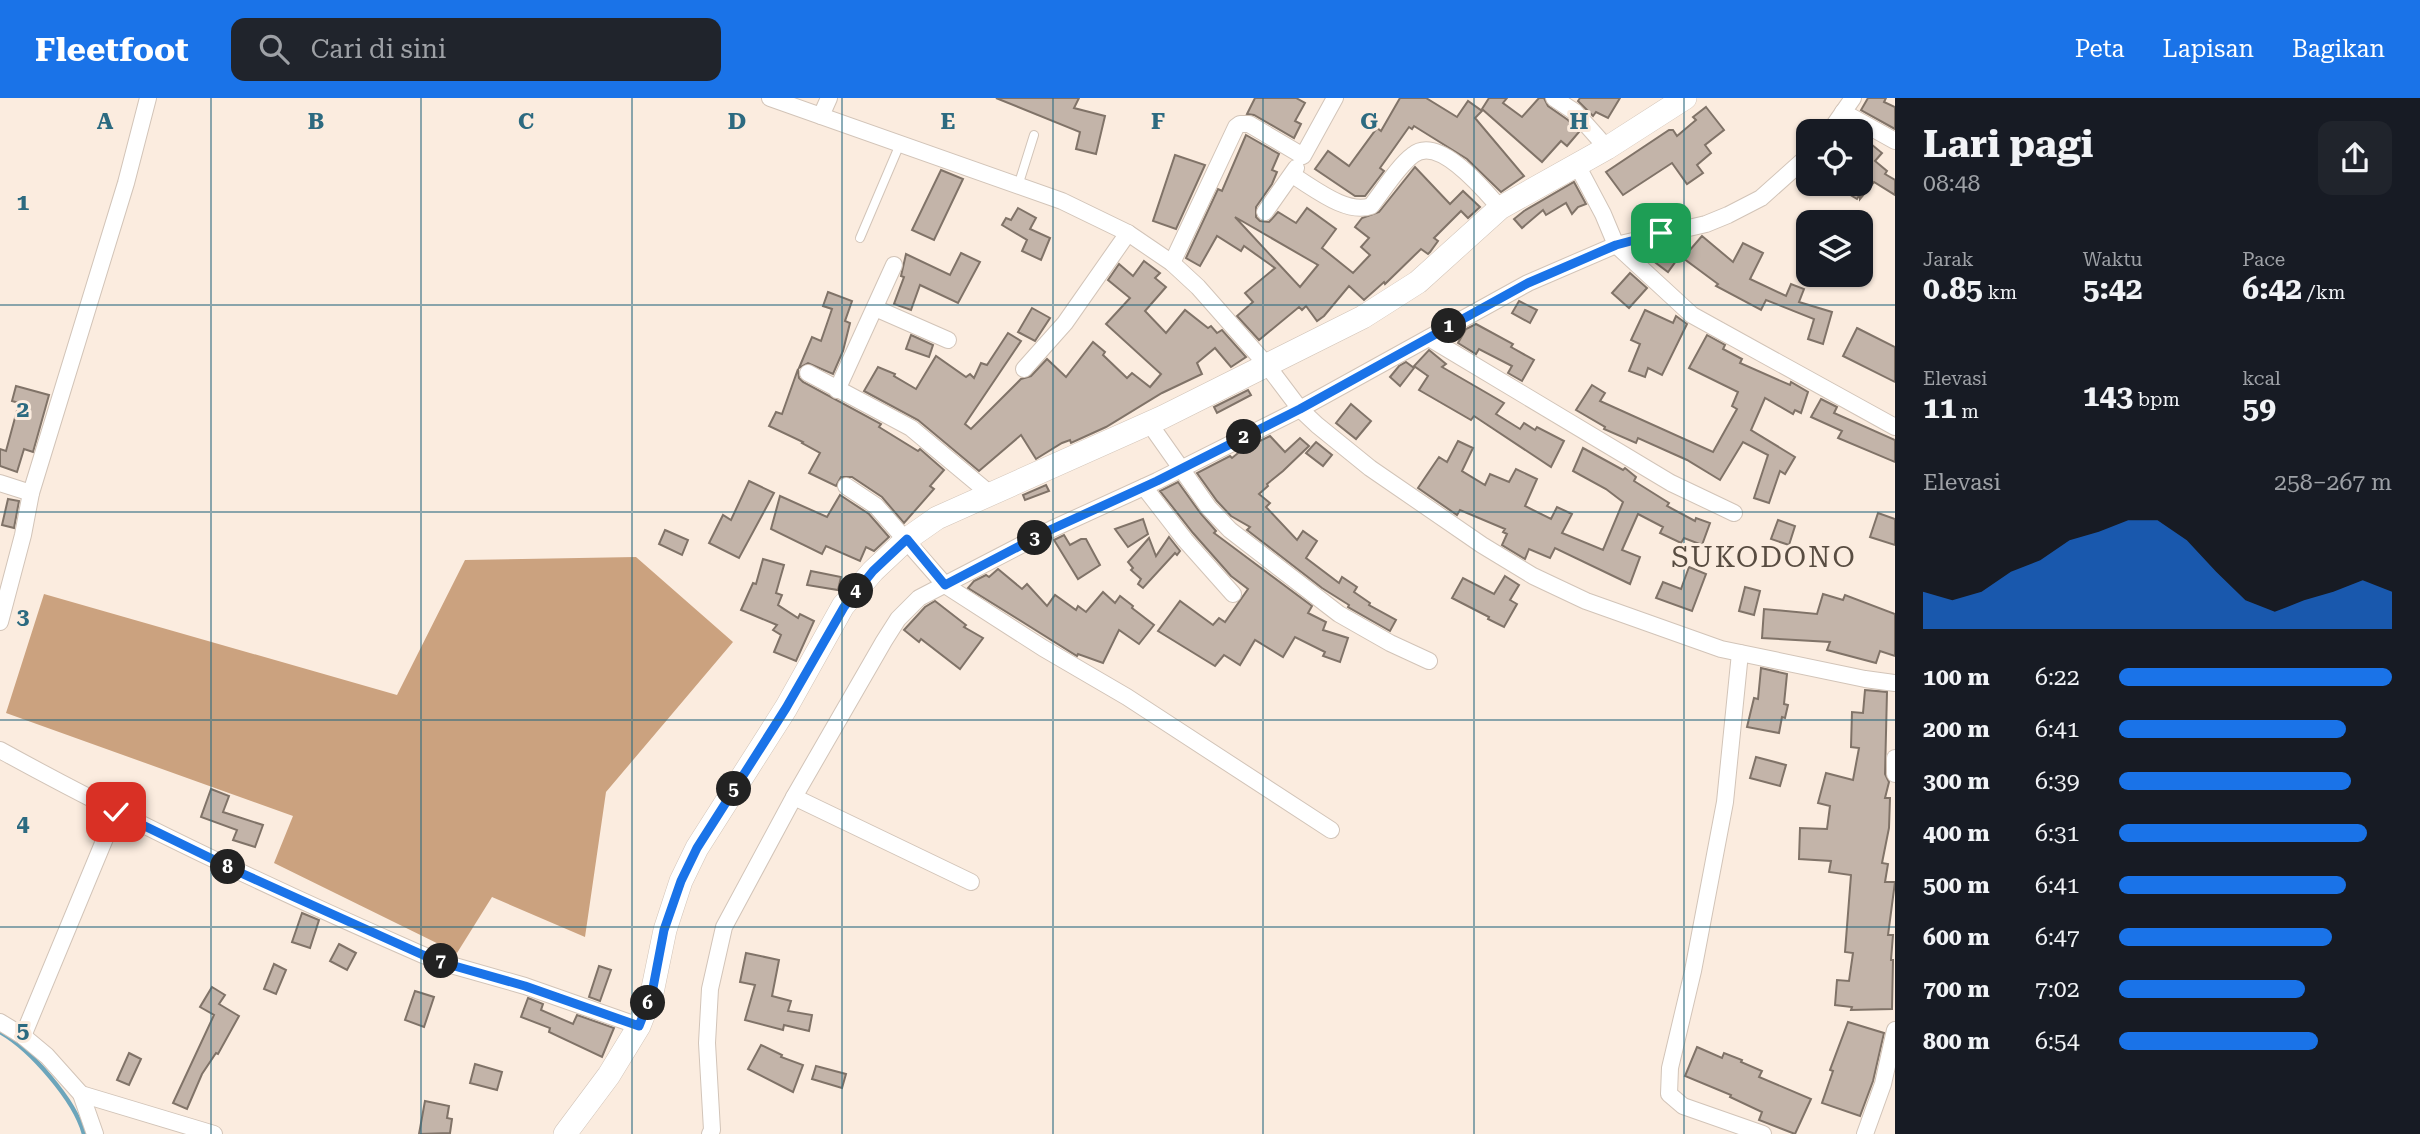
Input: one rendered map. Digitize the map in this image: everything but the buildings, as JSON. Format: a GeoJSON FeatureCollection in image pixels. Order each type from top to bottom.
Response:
{"type":"FeatureCollection","features":[{"type":"Feature","properties":{"kind":"main road"},"geometry":{"type":"LineString","coordinates":[[565,1134],[609,1075],[639,1026],[652,993],[664,930],[681,881],[697,848],[786,708],[844,607],[873,571],[912,546],[937,518],[1270,369],[1363,317],[1418,282],[1500,208],[1607,148],[1685,98]]}},
{"type":"Feature","properties":{"kind":"street"},"geometry":{"type":"LineString","coordinates":[[0,622],[31,493],[126,183],[148,98]]}},
{"type":"Feature","properties":{"kind":"street"},"geometry":{"type":"LineString","coordinates":[[771,98],[1062,201],[1128,233],[1172,263],[1217,306],[1297,405],[1370,468],[1482,545],[1533,576],[1622,615],[1720,649],[1895,683]]}},
{"type":"Feature","properties":{"kind":"street"},"geometry":{"type":"LineString","coordinates":[[821,116],[829,98]]}},
{"type":"Feature","properties":{"kind":"street"},"geometry":{"type":"LineString","coordinates":[[1265,212],[1292,174],[1335,98]]}},
{"type":"Feature","properties":{"kind":"street"},"geometry":{"type":"LineString","coordinates":[[1555,98],[1575,112],[1607,148]]}},
{"type":"Feature","properties":{"kind":"street"},"geometry":{"type":"LineString","coordinates":[[1839,119],[1853,98]]}},
{"type":"Feature","properties":{"kind":"street"},"geometry":{"type":"LineString","coordinates":[[1843,113],[1895,141]]}},
{"type":"Feature","properties":{"kind":"street"},"geometry":{"type":"LineString","coordinates":[[1172,263],[1236,127],[1249,124],[1303,156]]}},
{"type":"Feature","properties":{"kind":"street"},"geometry":{"type":"LineString","coordinates":[[1292,174],[1348,208],[1364,209],[1371,206],[1412,155],[1426,150],[1449,159],[1470,174],[1500,208]]}},
{"type":"Feature","properties":{"kind":"street"},"geometry":{"type":"LineString","coordinates":[[1577,165],[1614,240],[1692,315],[1895,427]]}},
{"type":"Feature","properties":{"kind":"street"},"geometry":{"type":"LineString","coordinates":[[714,1133],[707,1042],[710,989],[724,927],[794,797],[898,619],[919,598],[942,581],[1144,487],[1614,240],[1706,224],[1761,198],[1796,167]]}},
{"type":"Feature","properties":{"kind":"street"},"geometry":{"type":"LineString","coordinates":[[1024,369],[1065,323],[1128,233]]}},
{"type":"Feature","properties":{"kind":"street"},"geometry":{"type":"LineString","coordinates":[[837,390],[894,265]]}},
{"type":"Feature","properties":{"kind":"street"},"geometry":{"type":"LineString","coordinates":[[875,308],[948,340]]}},
{"type":"Feature","properties":{"kind":"street"},"geometry":{"type":"LineString","coordinates":[[1429,338],[1671,483],[1734,513]]}},
{"type":"Feature","properties":{"kind":"street"},"geometry":{"type":"LineString","coordinates":[[807,373],[911,428],[989,493]]}},
{"type":"Feature","properties":{"kind":"street"},"geometry":{"type":"LineString","coordinates":[[1149,423],[1209,508],[1249,544],[1339,614],[1429,661]]}},
{"type":"Feature","properties":{"kind":"street"},"geometry":{"type":"LineString","coordinates":[[0,483],[31,493]]}},
{"type":"Feature","properties":{"kind":"street"},"geometry":{"type":"LineString","coordinates":[[846,486],[876,506],[942,581],[1043,648],[1128,697],[1331,830]]}},
{"type":"Feature","properties":{"kind":"street"},"geometry":{"type":"LineString","coordinates":[[1144,487],[1185,540],[1233,594]]}},
{"type":"Feature","properties":{"kind":"street"},"geometry":{"type":"LineString","coordinates":[[1740,653],[1725,802],[1693,971],[1668,1084],[1669,1094],[1683,1106],[1763,1134]]}},
{"type":"Feature","properties":{"kind":"street"},"geometry":{"type":"LineString","coordinates":[[0,750],[116,812],[241,873],[423,955],[525,986],[639,1026]]}},
{"type":"Feature","properties":{"kind":"street"},"geometry":{"type":"LineString","coordinates":[[1895,758],[1895,774]]}},
{"type":"Feature","properties":{"kind":"street"},"geometry":{"type":"LineString","coordinates":[[794,797],[971,882]]}},
{"type":"Feature","properties":{"kind":"street"},"geometry":{"type":"LineString","coordinates":[[23,1035],[116,812]]}},
{"type":"Feature","properties":{"kind":"street"},"geometry":{"type":"LineString","coordinates":[[0,1022],[23,1035],[47,1056],[81,1094],[95,1134]]}},
{"type":"Feature","properties":{"kind":"street"},"geometry":{"type":"LineString","coordinates":[[1864,1134],[1884,1084],[1895,1030]]}},
{"type":"Feature","properties":{"kind":"street"},"geometry":{"type":"LineString","coordinates":[[81,1094],[214,1134]]}},
{"type":"Feature","properties":{"kind":"lane"},"geometry":{"type":"LineString","coordinates":[[1018,186],[1034,135]]}},
{"type":"Feature","properties":{"kind":"lane"},"geometry":{"type":"LineString","coordinates":[[860,238],[900,144]]}},
{"type":"Feature","properties":{"kind":"shaded area"},"geometry":{"type":"Polygon","coordinates":[[[636,557],[733,642],[606,792],[585,937],[492,897],[457,953],[274,863],[293,816],[6,713],[44,594],[397,695],[465,560],[636,557]]]}},
{"type":"Feature","properties":{"kind":"waterway"},"geometry":{"type":"LineString","coordinates":[[0,1032],[25,1050],[50,1077],[71,1106],[84,1134]]}},
{"type":"Feature","properties":{"kind":"district","name":"SUKODONO"},"geometry":{"type":"Point","coordinates":[1764,557]}},
{"type":"Feature","properties":{"kind":"route"},"geometry":{"type":"LineString","coordinates":[[116,812],[241,873],[423,955],[525,986],[639,1026],[652,993],[664,930],[681,881],[697,848],[786,708],[844,607],[873,571],[907,539],[945,585],[1052,529],[1157,481],[1300,409],[1528,283],[1616,245],[1661,233]]}}]}
